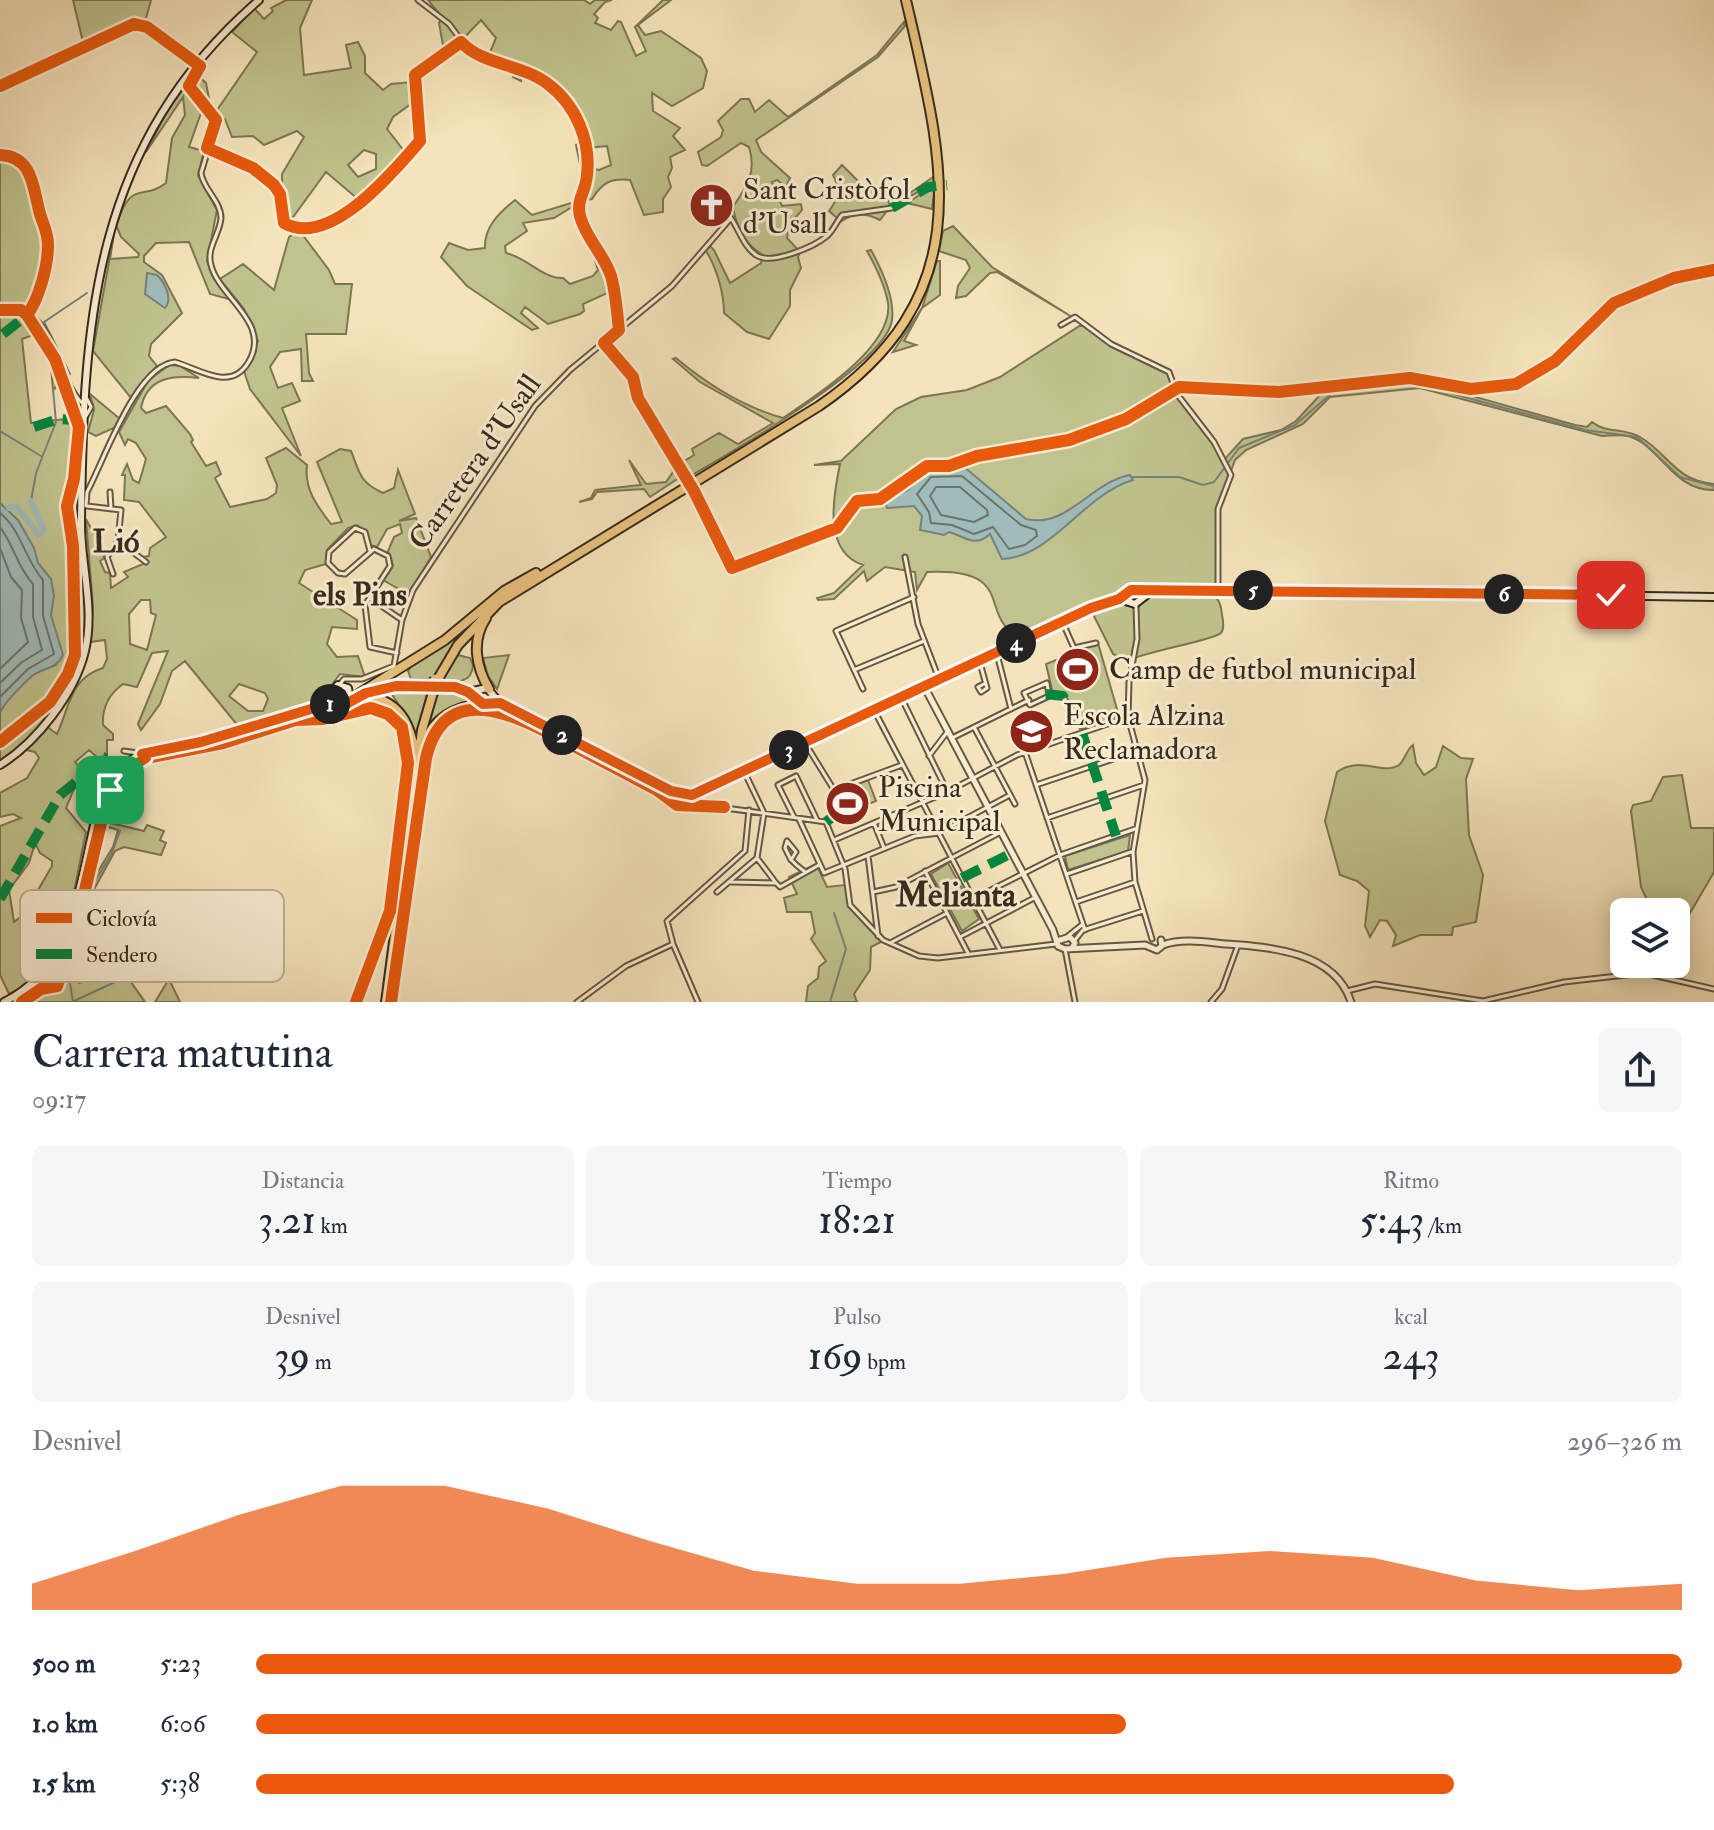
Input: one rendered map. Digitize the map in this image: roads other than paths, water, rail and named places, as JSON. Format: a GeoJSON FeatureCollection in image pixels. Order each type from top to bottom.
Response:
{"type":"FeatureCollection","features":[{"type":"Feature","properties":{"kind":"highway"},"geometry":{"type":"LineString","coordinates":[[362,693],[445,640],[504,591],[824,398],[868,361],[900,319],[927,255],[937,196],[932,135],[904,0]]}},
{"type":"Feature","properties":{"kind":"highway"},"geometry":{"type":"LineString","coordinates":[[434,684],[465,635],[499,602],[819,406],[873,362],[896,333],[929,266],[941,196],[935,135],[904,0]]}},
{"type":"Feature","properties":{"kind":"highway"},"geometry":{"type":"LineString","coordinates":[[384,1002],[417,764],[434,684],[470,623],[536,573]]}},
{"type":"Feature","properties":{"kind":"highway"},"geometry":{"type":"LineString","coordinates":[[417,764],[426,738],[437,723],[452,712],[485,697],[477,644],[483,623],[499,602]]}},
{"type":"Feature","properties":{"kind":"highway"},"geometry":{"type":"LineString","coordinates":[[362,693],[383,700],[402,714],[411,730],[417,764]]}},
{"type":"Feature","properties":{"kind":"main road"},"geometry":{"type":"LineString","coordinates":[[0,765],[34,736],[63,697],[82,660],[89,616],[84,506],[84,397],[102,255],[128,176],[147,137],[182,82],[218,39],[259,0]]}},
{"type":"Feature","properties":{"kind":"main road"},"geometry":{"type":"LineString","coordinates":[[76,890],[103,789],[122,765],[321,706],[334,703],[344,705],[362,693],[422,684],[485,697],[671,791],[689,797],[1062,621],[1153,590],[1714,597]]}},
{"type":"Feature","properties":{"kind":"main road"},"geometry":{"type":"LineString","coordinates":[[321,706],[339,685],[362,693]]}},
{"type":"Feature","properties":{"kind":"main road"},"geometry":{"type":"LineString","coordinates":[[349,689],[350,699]]}},
{"type":"Feature","properties":{"kind":"main road"},"geometry":{"type":"LineString","coordinates":[[330,694],[334,703]]}},
{"type":"Feature","properties":{"kind":"main road"},"geometry":{"type":"LineString","coordinates":[[4,1002],[37,982]]}},
{"type":"Feature","properties":{"kind":"street"},"geometry":{"type":"LineString","coordinates":[[418,0],[449,24],[461,42],[476,54],[518,67],[549,84],[578,118],[588,175],[578,199],[579,211],[583,227],[611,276],[619,330]]}},
{"type":"Feature","properties":{"kind":"street"},"geometry":{"type":"LineString","coordinates":[[207,148],[253,168],[274,185],[280,194],[281,216],[288,226],[334,222],[362,202],[420,141],[414,77],[461,42]]}},
{"type":"Feature","properties":{"kind":"street"},"geometry":{"type":"LineString","coordinates":[[85,490],[128,408],[160,367],[175,362],[210,376],[228,378],[242,370],[252,353],[254,339],[248,322],[239,304],[215,276],[209,261],[221,217],[202,179],[207,148],[215,126]]}},
{"type":"Feature","properties":{"kind":"street"},"geometry":{"type":"LineString","coordinates":[[0,155],[14,158],[32,176],[46,228],[47,252],[38,297],[29,313]]}},
{"type":"Feature","properties":{"kind":"street","name":"Carretera d'Usall"},"geometry":{"type":"LineString","coordinates":[[397,653],[402,620],[422,574],[535,406],[570,370],[672,286],[731,218],[749,249],[769,259],[794,253],[827,236],[842,215],[892,208]]}},
{"type":"Feature","properties":{"kind":"street"},"geometry":{"type":"LineString","coordinates":[[0,310],[29,313],[58,353],[73,392],[84,397],[91,407],[86,417]]}},
{"type":"Feature","properties":{"kind":"street"},"geometry":{"type":"LineString","coordinates":[[1061,325],[1075,317],[1111,344],[1169,372],[1177,394],[1228,464],[1231,478],[1217,514],[1218,590]]}},
{"type":"Feature","properties":{"kind":"street"},"geometry":{"type":"LineString","coordinates":[[110,492],[111,509]]}},
{"type":"Feature","properties":{"kind":"street"},"geometry":{"type":"LineString","coordinates":[[84,506],[121,510],[118,541],[107,559],[113,574]]}},
{"type":"Feature","properties":{"kind":"street"},"geometry":{"type":"LineString","coordinates":[[339,685],[344,679],[353,680],[388,671],[394,666],[397,653],[370,647],[365,605],[391,560],[384,551],[370,551],[345,574],[338,573],[328,563],[329,552],[355,528],[365,532],[370,551]]}},
{"type":"Feature","properties":{"kind":"street"},"geometry":{"type":"LineString","coordinates":[[118,541],[146,562]]}},
{"type":"Feature","properties":{"kind":"street"},"geometry":{"type":"LineString","coordinates":[[905,557],[925,641],[939,679]]}},
{"type":"Feature","properties":{"kind":"street"},"geometry":{"type":"LineString","coordinates":[[863,689],[836,631],[914,597]]}},
{"type":"Feature","properties":{"kind":"street"},"geometry":{"type":"LineString","coordinates":[[370,598],[402,620]]}},
{"type":"Feature","properties":{"kind":"street"},"geometry":{"type":"LineString","coordinates":[[1131,599],[1137,632],[1129,682],[1128,717],[1144,785],[1133,852],[1135,882],[1155,942]]}},
{"type":"Feature","properties":{"kind":"street"},"geometry":{"type":"LineString","coordinates":[[1062,621],[1074,648],[1096,643]]}},
{"type":"Feature","properties":{"kind":"street"},"geometry":{"type":"LineString","coordinates":[[854,670],[925,641]]}},
{"type":"Feature","properties":{"kind":"street"},"geometry":{"type":"LineString","coordinates":[[997,652],[1011,709]]}},
{"type":"Feature","properties":{"kind":"street"},"geometry":{"type":"LineString","coordinates":[[979,660],[984,684]]}},
{"type":"Feature","properties":{"kind":"street"},"geometry":{"type":"LineString","coordinates":[[349,689],[353,680]]}},
{"type":"Feature","properties":{"kind":"street"},"geometry":{"type":"LineString","coordinates":[[1047,683],[1049,694],[1030,705],[1024,693],[1047,683]]}},
{"type":"Feature","properties":{"kind":"street"},"geometry":{"type":"LineString","coordinates":[[924,686],[1035,897],[1061,939],[1081,947],[1155,942],[1238,945],[1288,951],[1336,975],[1351,1002]]}},
{"type":"Feature","properties":{"kind":"street"},"geometry":{"type":"LineString","coordinates":[[901,697],[947,792]]}},
{"type":"Feature","properties":{"kind":"street"},"geometry":{"type":"LineString","coordinates":[[952,738],[1029,700]]}},
{"type":"Feature","properties":{"kind":"street"},"geometry":{"type":"LineString","coordinates":[[302,712],[305,718],[311,718],[359,706],[379,707],[400,721],[408,735],[390,911],[356,1002]]}},
{"type":"Feature","properties":{"kind":"street"},"geometry":{"type":"LineString","coordinates":[[874,710],[1000,950]]}},
{"type":"Feature","properties":{"kind":"street"},"geometry":{"type":"LineString","coordinates":[[834,840],[947,792],[1008,759],[1128,717]]}},
{"type":"Feature","properties":{"kind":"street"},"geometry":{"type":"LineString","coordinates":[[974,727],[1015,804]]}},
{"type":"Feature","properties":{"kind":"street"},"geometry":{"type":"LineString","coordinates":[[929,756],[948,731]]}},
{"type":"Feature","properties":{"kind":"street"},"geometry":{"type":"LineString","coordinates":[[805,742],[834,790],[902,765]]}},
{"type":"Feature","properties":{"kind":"street"},"geometry":{"type":"LineString","coordinates":[[124,751],[144,756]]}},
{"type":"Feature","properties":{"kind":"street"},"geometry":{"type":"LineString","coordinates":[[1036,785],[1137,751]]}},
{"type":"Feature","properties":{"kind":"street"},"geometry":{"type":"LineString","coordinates":[[1025,752],[1085,930]]}},
{"type":"Feature","properties":{"kind":"street"},"geometry":{"type":"LineString","coordinates":[[717,892],[757,858],[764,813],[744,771]]}},
{"type":"Feature","properties":{"kind":"street"},"geometry":{"type":"LineString","coordinates":[[818,821],[796,776],[778,785],[819,865],[827,872],[915,836],[939,833],[1010,795]]}},
{"type":"Feature","properties":{"kind":"street"},"geometry":{"type":"LineString","coordinates":[[1047,818],[1144,785]]}},
{"type":"Feature","properties":{"kind":"street"},"geometry":{"type":"LineString","coordinates":[[689,797],[697,804]]}},
{"type":"Feature","properties":{"kind":"street"},"geometry":{"type":"LineString","coordinates":[[689,797],[697,804],[826,822],[844,865],[850,905],[878,936],[928,957],[1000,950],[1061,939],[1083,924]]}},
{"type":"Feature","properties":{"kind":"street"},"geometry":{"type":"LineString","coordinates":[[698,1002],[673,944],[667,921],[745,851],[749,810]]}},
{"type":"Feature","properties":{"kind":"street"},"geometry":{"type":"LineString","coordinates":[[874,823],[884,848]]}},
{"type":"Feature","properties":{"kind":"street"},"geometry":{"type":"LineString","coordinates":[[973,899],[1060,855],[1136,829]]}},
{"type":"Feature","properties":{"kind":"street"},"geometry":{"type":"LineString","coordinates":[[873,892],[891,889],[1001,832]]}},
{"type":"Feature","properties":{"kind":"street"},"geometry":{"type":"LineString","coordinates":[[1067,874],[1133,852]]}},
{"type":"Feature","properties":{"kind":"street"},"geometry":{"type":"LineString","coordinates":[[868,855],[878,936]]}},
{"type":"Feature","properties":{"kind":"street"},"geometry":{"type":"LineString","coordinates":[[757,858],[778,885]]}},
{"type":"Feature","properties":{"kind":"street"},"geometry":{"type":"LineString","coordinates":[[791,860],[804,871]]}},
{"type":"Feature","properties":{"kind":"street"},"geometry":{"type":"LineString","coordinates":[[731,882],[778,885],[819,865]]}},
{"type":"Feature","properties":{"kind":"street"},"geometry":{"type":"LineString","coordinates":[[925,871],[968,954]]}},
{"type":"Feature","properties":{"kind":"street"},"geometry":{"type":"LineString","coordinates":[[1076,902],[1135,882]]}},
{"type":"Feature","properties":{"kind":"street"},"geometry":{"type":"LineString","coordinates":[[960,937],[1035,897]]}},
{"type":"Feature","properties":{"kind":"street"},"geometry":{"type":"LineString","coordinates":[[1075,1002],[1071,945],[1085,930],[1143,911]]}},
{"type":"Feature","properties":{"kind":"street"},"geometry":{"type":"LineString","coordinates":[[890,943],[947,913]]}},
{"type":"Feature","properties":{"kind":"street"},"geometry":{"type":"LineString","coordinates":[[1061,939],[1071,945]]}},
{"type":"Feature","properties":{"kind":"street"},"geometry":{"type":"LineString","coordinates":[[577,1002],[626,966],[673,944]]}},
{"type":"Feature","properties":{"kind":"street"},"geometry":{"type":"LineString","coordinates":[[1211,1002],[1222,989],[1238,945]]}},
{"type":"Feature","properties":{"kind":"street"},"geometry":{"type":"LineString","coordinates":[[1347,991],[1375,984],[1483,1001],[1564,982],[1644,973],[1714,989]]}},
{"type":"Feature","properties":{"kind":"water"},"geometry":{"type":"Polygon","coordinates":[[[147,273],[157,275],[165,287],[168,300],[165,308],[145,294],[147,273]]]}},
{"type":"Feature","properties":{"kind":"water"},"geometry":{"type":"Polygon","coordinates":[[[963,466],[1026,519],[1054,517],[1116,479],[1130,475],[1133,480],[1098,498],[1037,548],[1020,556],[1002,559],[990,534],[975,541],[949,532],[944,535],[920,530],[922,516],[914,506],[887,508],[885,501],[908,490],[927,470],[950,471],[963,466]]]}},
{"type":"Feature","properties":{"kind":"water"},"geometry":{"type":"Polygon","coordinates":[[[0,503],[18,520],[34,548],[38,563],[51,579],[54,596],[51,615],[63,655],[53,666],[28,680],[0,713],[0,503]]]}},
{"type":"Feature","properties":{"kind":"waterway"},"geometry":{"type":"LineString","coordinates":[[31,501],[36,473],[56,422],[53,389],[70,374],[44,322],[87,293]]}},
{"type":"Feature","properties":{"kind":"waterway"},"geometry":{"type":"LineString","coordinates":[[1133,477],[1179,477],[1203,485],[1214,482],[1239,448],[1295,425],[1333,392],[1417,384],[1585,430],[1637,437],[1680,477],[1714,486]]}},
{"type":"Feature","properties":{"kind":"waterway"},"geometry":{"type":"LineString","coordinates":[[0,431],[41,456]]}},
{"type":"Feature","properties":{"kind":"waterway"},"geometry":{"type":"LineString","coordinates":[[9,508],[16,506],[39,535],[44,530],[31,501]]}},
{"type":"Feature","properties":{"kind":"waterway"},"geometry":{"type":"LineString","coordinates":[[90,890],[111,855],[120,831]]}},
{"type":"Feature","properties":{"kind":"waterway"},"geometry":{"type":"LineString","coordinates":[[830,1002],[846,949],[834,913]]}},
{"type":"Feature","properties":{"kind":"waterway"},"geometry":{"type":"LineString","coordinates":[[70,982],[73,1002]]}},
{"type":"Feature","properties":{"kind":"waterway"},"geometry":{"type":"LineString","coordinates":[[72,1002],[115,982]]}},
{"type":"Feature","properties":{"kind":"place","name":"Sant Cristòfol d'Usall"},"geometry":{"type":"Point","coordinates":[712,206]}},
{"type":"Feature","properties":{"kind":"place","name":"Camp de futbol municipal"},"geometry":{"type":"Point","coordinates":[1078,669]}},
{"type":"Feature","properties":{"kind":"place","name":"Escola Alzina Reclamadora"},"geometry":{"type":"Point","coordinates":[1032,732]}},
{"type":"Feature","properties":{"kind":"place","name":"Piscina Municipal"},"geometry":{"type":"Point","coordinates":[847,804]}},
{"type":"Feature","properties":{"kind":"district","name":"Lió"},"geometry":{"type":"Point","coordinates":[116,542]}},
{"type":"Feature","properties":{"kind":"district","name":"els Pins"},"geometry":{"type":"Point","coordinates":[360,595]}},
{"type":"Feature","properties":{"kind":"district","name":"Melianta"},"geometry":{"type":"Point","coordinates":[956,895]}}]}
